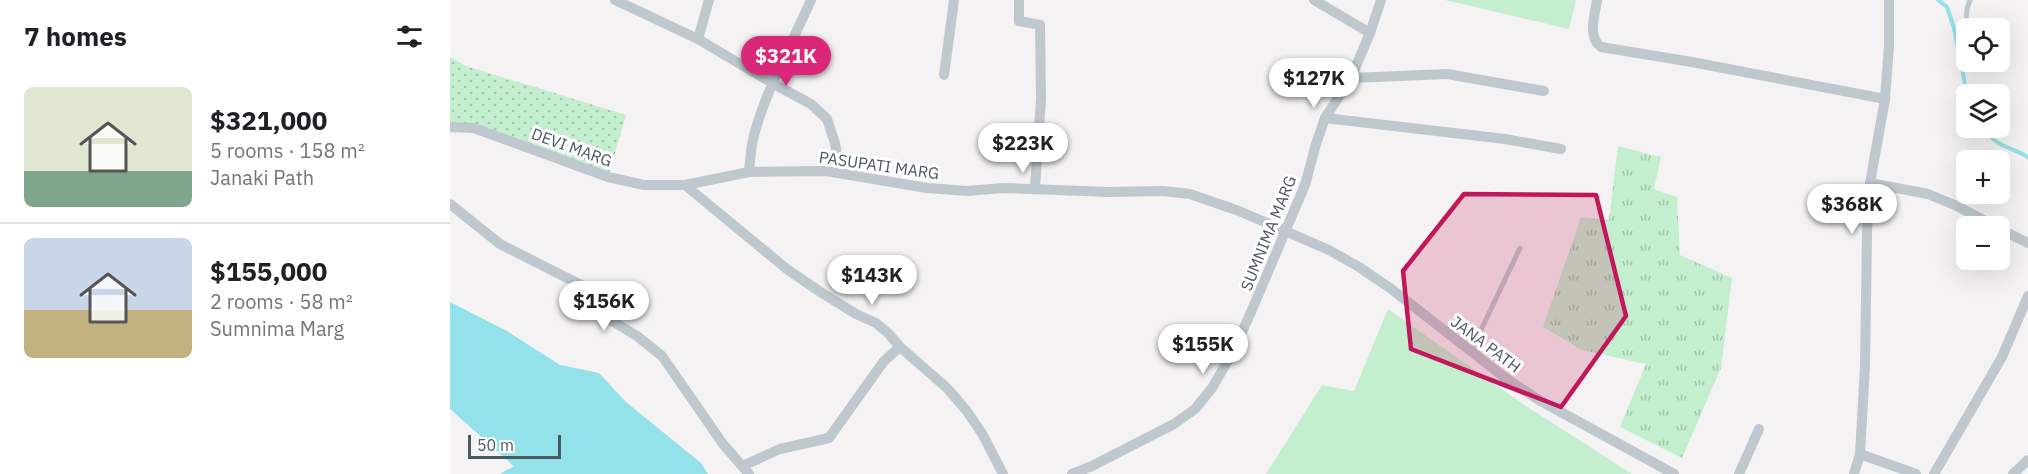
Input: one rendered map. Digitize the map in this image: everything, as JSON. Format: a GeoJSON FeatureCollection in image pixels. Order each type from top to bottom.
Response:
{"type":"FeatureCollection","features":[{"type":"Feature","properties":{"kind":"street"},"geometry":{"type":"LineString","coordinates":[[698,39],[709,0]]}},
{"type":"Feature","properties":{"kind":"street"},"geometry":{"type":"LineString","coordinates":[[685,185],[749,172],[753,136],[772,83],[811,0]]}},
{"type":"Feature","properties":{"kind":"street"},"geometry":{"type":"LineString","coordinates":[[944,75],[954,0]]}},
{"type":"Feature","properties":{"kind":"street"},"geometry":{"type":"LineString","coordinates":[[1019,0],[1019,21],[1040,25],[1041,99],[1035,188]]}},
{"type":"Feature","properties":{"kind":"street"},"geometry":{"type":"LineString","coordinates":[[1314,0],[1370,33]]}},
{"type":"Feature","properties":{"kind":"street","name":"SUMNIMA MARG"},"geometry":{"type":"LineString","coordinates":[[1072,474],[1093,470],[1174,424],[1195,409],[1212,388],[1233,352],[1305,185],[1324,118],[1351,78],[1381,0]]}},
{"type":"Feature","properties":{"kind":"street"},"geometry":{"type":"LineString","coordinates":[[1597,0],[1592,35],[1595,44],[1601,48],[1692,62],[1885,99]]}},
{"type":"Feature","properties":{"kind":"street"},"geometry":{"type":"LineString","coordinates":[[1854,474],[1860,454],[1865,366],[1870,183],[1885,99],[1889,46],[1889,0]]}},
{"type":"Feature","properties":{"kind":"street"},"geometry":{"type":"LineString","coordinates":[[622,1],[698,39],[811,104],[827,119],[835,143],[840,172]]}},
{"type":"Feature","properties":{"kind":"street"},"geometry":{"type":"LineString","coordinates":[[1351,78],[1447,74],[1544,91]]}},
{"type":"Feature","properties":{"kind":"street"},"geometry":{"type":"LineString","coordinates":[[1324,118],[1562,149]]}},
{"type":"Feature","properties":{"kind":"street","name":"DEVI MARG"},"geometry":{"type":"LineString","coordinates":[[450,127],[474,128],[608,177],[644,185],[685,185]]}},
{"type":"Feature","properties":{"kind":"street","name":"PASUPATI MARG"},"geometry":{"type":"LineString","coordinates":[[749,172],[840,172],[927,188],[967,191],[1035,188],[1109,192],[1163,191],[1190,194],[1239,211],[1285,232]]}},
{"type":"Feature","properties":{"kind":"street"},"geometry":{"type":"LineString","coordinates":[[1870,183],[1928,194],[1976,216]]}},
{"type":"Feature","properties":{"kind":"street"},"geometry":{"type":"LineString","coordinates":[[685,185],[788,270],[842,306],[876,323],[889,334],[900,347],[947,388],[966,410],[983,435],[1003,474]]}},
{"type":"Feature","properties":{"kind":"street"},"geometry":{"type":"LineString","coordinates":[[450,204],[500,244],[581,285],[612,321],[637,336],[662,356],[723,444],[745,470],[780,449],[829,438],[884,361],[900,347]]}},
{"type":"Feature","properties":{"kind":"street","name":"JANA PATH"},"geometry":{"type":"LineString","coordinates":[[1285,232],[1329,250],[1359,267],[1390,288],[1470,353],[1504,377],[1539,400],[1674,474]]}},
{"type":"Feature","properties":{"kind":"street"},"geometry":{"type":"LineString","coordinates":[[2010,235],[2028,243]]}},
{"type":"Feature","properties":{"kind":"street"},"geometry":{"type":"LineString","coordinates":[[1934,474],[2002,357],[2028,296]]}},
{"type":"Feature","properties":{"kind":"street"},"geometry":{"type":"LineString","coordinates":[[1739,474],[1759,429]]}},
{"type":"Feature","properties":{"kind":"street"},"geometry":{"type":"LineString","coordinates":[[1860,454],[1916,474]]}},
{"type":"Feature","properties":{"kind":"street"},"geometry":{"type":"LineString","coordinates":[[2013,474],[2028,460]]}},
{"type":"Feature","properties":{"kind":"lane"},"geometry":{"type":"LineString","coordinates":[[1966,18],[1970,0]]}},
{"type":"Feature","properties":{"kind":"lane"},"geometry":{"type":"LineString","coordinates":[[1470,353],[1520,248]]}},
{"type":"Feature","properties":{"kind":"highlighted area"},"geometry":{"type":"Polygon","coordinates":[[[1464,194],[1596,195],[1626,316],[1561,407],[1411,349],[1403,271],[1464,194]]]}},
{"type":"Feature","properties":{"kind":"green space"},"geometry":{"type":"Polygon","coordinates":[[[1445,0],[1576,0],[1569,29],[1445,0]]]}},
{"type":"Feature","properties":{"kind":"green space"},"geometry":{"type":"Polygon","coordinates":[[[450,57],[466,66],[626,115],[608,177],[520,144],[450,127],[450,57]]]}},
{"type":"Feature","properties":{"kind":"green space"},"geometry":{"type":"Polygon","coordinates":[[[1618,146],[1661,157],[1654,189],[1677,197],[1680,255],[1732,278],[1721,368],[1682,458],[1620,427],[1646,364],[1582,350],[1543,327],[1581,217],[1609,220],[1618,146]]]}},
{"type":"Feature","properties":{"kind":"green space"},"geometry":{"type":"Polygon","coordinates":[[[1388,309],[1523,404],[1632,474],[1266,474],[1322,385],[1354,391],[1388,309]]]}},
{"type":"Feature","properties":{"kind":"water"},"geometry":{"type":"Polygon","coordinates":[[[450,302],[507,331],[560,365],[599,373],[626,402],[701,463],[708,474],[500,474],[514,466],[450,409],[450,302]]]}},
{"type":"Feature","properties":{"kind":"waterway"},"geometry":{"type":"LineString","coordinates":[[1938,0],[1947,7],[1954,28],[1965,84]]}},
{"type":"Feature","properties":{"kind":"waterway"},"geometry":{"type":"LineString","coordinates":[[1992,138],[2028,157]]}}]}
